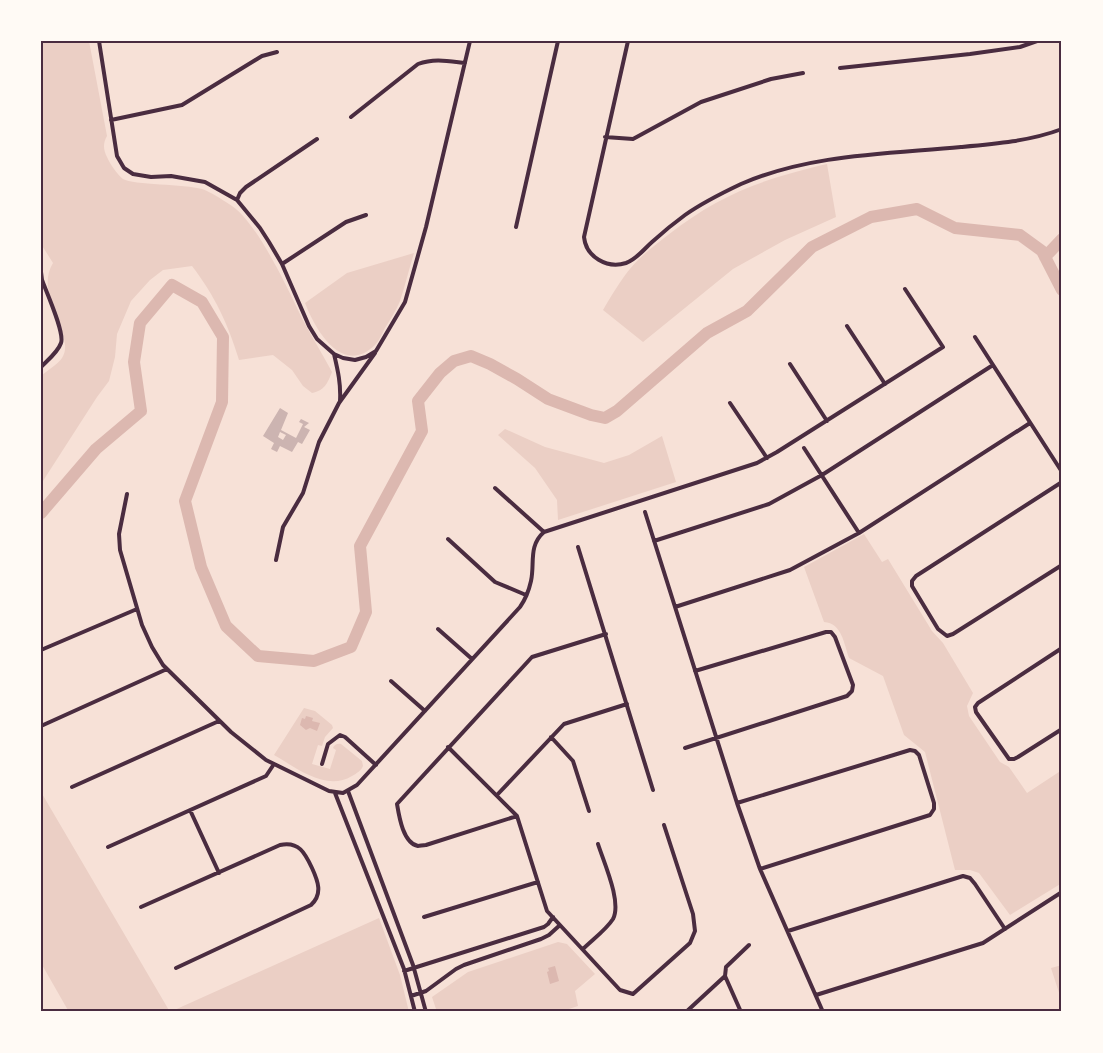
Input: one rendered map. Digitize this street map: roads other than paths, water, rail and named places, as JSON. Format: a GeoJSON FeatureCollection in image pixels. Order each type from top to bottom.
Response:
{"type":"FeatureCollection","features":[{"type":"Feature","properties":{"kind":"street"},"geometry":{"type":"LineString","coordinates":[[99,41],[117,156],[124,168],[133,174],[151,177],[171,176],[205,182],[237,200],[260,228],[282,264],[309,326],[317,339],[334,354],[343,358],[355,360],[366,357],[376,351]]}},
{"type":"Feature","properties":{"kind":"street"},"geometry":{"type":"LineString","coordinates":[[276,560],[283,528],[303,493],[319,442],[340,403],[376,351],[405,302],[426,227],[470,41]]}},
{"type":"Feature","properties":{"kind":"street"},"geometry":{"type":"LineString","coordinates":[[516,227],[558,41]]}},
{"type":"Feature","properties":{"kind":"street"},"geometry":{"type":"LineString","coordinates":[[628,41],[584,237],[589,251],[603,263],[619,264],[635,258],[671,227],[701,205],[743,184],[788,167],[820,160],[1006,142],[1062,129]]}},
{"type":"Feature","properties":{"kind":"street"},"geometry":{"type":"LineString","coordinates":[[840,68],[970,54],[1020,47],[1037,41]]}},
{"type":"Feature","properties":{"kind":"street"},"geometry":{"type":"LineString","coordinates":[[111,120],[182,105],[262,56],[277,52]]}},
{"type":"Feature","properties":{"kind":"street"},"geometry":{"type":"LineString","coordinates":[[351,116],[418,64],[438,59],[465,63]]}},
{"type":"Feature","properties":{"kind":"street"},"geometry":{"type":"LineString","coordinates":[[605,137],[633,140],[701,102],[771,79],[803,73]]}},
{"type":"Feature","properties":{"kind":"street"},"geometry":{"type":"LineString","coordinates":[[237,200],[240,192],[246,187],[317,139]]}},
{"type":"Feature","properties":{"kind":"street"},"geometry":{"type":"LineString","coordinates":[[282,264],[346,222],[366,215]]}},
{"type":"Feature","properties":{"kind":"street"},"geometry":{"type":"LineString","coordinates":[[41,272],[42,280],[61,332],[61,342],[51,357],[41,367]]}},
{"type":"Feature","properties":{"kind":"street"},"geometry":{"type":"LineString","coordinates":[[127,494],[119,542],[121,557],[148,640],[156,655],[167,669],[219,721],[247,746],[274,764],[312,784],[335,793],[343,793],[357,785],[520,608],[531,582],[533,548],[540,535],[544,532],[742,469],[767,458],[943,347],[905,289]]}},
{"type":"Feature","properties":{"kind":"street"},"geometry":{"type":"LineString","coordinates":[[847,326],[885,384]]}},
{"type":"Feature","properties":{"kind":"street"},"geometry":{"type":"LineString","coordinates":[[975,337],[1062,472]]}},
{"type":"Feature","properties":{"kind":"street"},"geometry":{"type":"LineString","coordinates":[[334,354],[340,374],[340,403]]}},
{"type":"Feature","properties":{"kind":"street"},"geometry":{"type":"LineString","coordinates":[[790,364],[827,421]]}},
{"type":"Feature","properties":{"kind":"street"},"geometry":{"type":"LineString","coordinates":[[654,541],[769,504],[822,475],[993,365]]}},
{"type":"Feature","properties":{"kind":"street"},"geometry":{"type":"LineString","coordinates":[[730,402],[767,458]]}},
{"type":"Feature","properties":{"kind":"street"},"geometry":{"type":"LineString","coordinates":[[675,607],[790,570],[859,533],[1030,423]]}},
{"type":"Feature","properties":{"kind":"street"},"geometry":{"type":"LineString","coordinates":[[804,448],[859,533]]}},
{"type":"Feature","properties":{"kind":"street"},"geometry":{"type":"LineString","coordinates":[[1062,482],[916,576],[912,581],[912,586],[938,629],[947,636],[1062,565]]}},
{"type":"Feature","properties":{"kind":"street"},"geometry":{"type":"LineString","coordinates":[[495,488],[544,532]]}},
{"type":"Feature","properties":{"kind":"street"},"geometry":{"type":"LineString","coordinates":[[645,512],[716,738],[760,869],[823,1012]]}},
{"type":"Feature","properties":{"kind":"street"},"geometry":{"type":"LineString","coordinates":[[448,539],[496,582],[526,595]]}},
{"type":"Feature","properties":{"kind":"street"},"geometry":{"type":"LineString","coordinates":[[578,547],[653,790]]}},
{"type":"Feature","properties":{"kind":"street"},"geometry":{"type":"LineString","coordinates":[[41,650],[137,609]]}},
{"type":"Feature","properties":{"kind":"street"},"geometry":{"type":"LineString","coordinates":[[438,629],[472,659]]}},
{"type":"Feature","properties":{"kind":"street"},"geometry":{"type":"LineString","coordinates":[[685,748],[847,696],[852,691],[853,685],[836,637],[831,632],[695,671]]}},
{"type":"Feature","properties":{"kind":"street"},"geometry":{"type":"LineString","coordinates":[[517,816],[418,846],[408,839],[397,804],[532,658],[606,634]]}},
{"type":"Feature","properties":{"kind":"street"},"geometry":{"type":"LineString","coordinates":[[1062,648],[978,703],[975,707],[976,712],[1009,759],[1014,760],[1062,729]]}},
{"type":"Feature","properties":{"kind":"street"},"geometry":{"type":"LineString","coordinates":[[41,726],[167,669]]}},
{"type":"Feature","properties":{"kind":"street"},"geometry":{"type":"LineString","coordinates":[[391,682],[425,711]]}},
{"type":"Feature","properties":{"kind":"street"},"geometry":{"type":"LineString","coordinates":[[497,795],[550,737],[568,721],[627,704]]}},
{"type":"Feature","properties":{"kind":"street"},"geometry":{"type":"LineString","coordinates":[[72,788],[219,721]]}},
{"type":"Feature","properties":{"kind":"street"},"geometry":{"type":"LineString","coordinates":[[322,764],[328,744],[340,735],[376,765]]}},
{"type":"Feature","properties":{"kind":"street"},"geometry":{"type":"LineString","coordinates":[[550,737],[573,761],[589,811]]}},
{"type":"Feature","properties":{"kind":"street"},"geometry":{"type":"LineString","coordinates":[[448,747],[517,816],[547,911],[620,990],[633,994],[690,943],[695,931],[693,914],[664,825]]}},
{"type":"Feature","properties":{"kind":"street"},"geometry":{"type":"LineString","coordinates":[[737,803],[910,750],[915,751],[919,755],[934,803],[934,809],[930,815],[760,869]]}},
{"type":"Feature","properties":{"kind":"street"},"geometry":{"type":"LineString","coordinates":[[108,847],[266,776],[274,764]]}},
{"type":"Feature","properties":{"kind":"street"},"geometry":{"type":"LineString","coordinates":[[348,791],[414,968],[426,1012]]}},
{"type":"Feature","properties":{"kind":"street"},"geometry":{"type":"LineString","coordinates":[[335,793],[404,971],[415,1012]]}},
{"type":"Feature","properties":{"kind":"street"},"geometry":{"type":"LineString","coordinates":[[190,810],[219,873]]}},
{"type":"Feature","properties":{"kind":"street"},"geometry":{"type":"LineString","coordinates":[[141,907],[280,845],[289,844],[298,847],[306,854],[318,882],[319,890],[316,899],[306,908],[176,968]]}},
{"type":"Feature","properties":{"kind":"street"},"geometry":{"type":"LineString","coordinates":[[582,949],[609,923],[616,910],[615,896],[598,844]]}},
{"type":"Feature","properties":{"kind":"street"},"geometry":{"type":"LineString","coordinates":[[788,931],[963,876],[970,878],[976,884],[1005,929]]}},
{"type":"Feature","properties":{"kind":"street"},"geometry":{"type":"LineString","coordinates":[[424,917],[538,882]]}},
{"type":"Feature","properties":{"kind":"street"},"geometry":{"type":"LineString","coordinates":[[816,995],[983,943],[1062,892]]}},
{"type":"Feature","properties":{"kind":"street"},"geometry":{"type":"LineString","coordinates":[[404,971],[544,927],[553,917]]}},
{"type":"Feature","properties":{"kind":"street"},"geometry":{"type":"LineString","coordinates":[[410,996],[426,991],[456,969],[541,939],[560,926]]}},
{"type":"Feature","properties":{"kind":"street"},"geometry":{"type":"LineString","coordinates":[[741,1012],[725,976],[726,967],[749,945]]}},
{"type":"Feature","properties":{"kind":"street"},"geometry":{"type":"LineString","coordinates":[[686,1012],[725,976]]}},
{"type":"Feature","properties":{"kind":"waterway"},"geometry":{"type":"LineString","coordinates":[[41,513],[96,449],[141,411],[134,362],[140,323],[172,285],[202,302],[223,337],[222,402],[185,501],[201,567],[226,626],[258,656],[314,661],[351,647],[366,612],[360,546],[422,431],[418,401],[440,373],[454,361],[471,356],[517,379],[548,399],[591,415],[605,418],[617,411],[707,333],[747,311],[812,247],[871,217],[917,209],[955,228],[1020,235],[1042,251],[1062,290]]}},
{"type":"Feature","properties":{"kind":"waterway"},"geometry":{"type":"LineString","coordinates":[[1045,257],[1062,239]]}}]}
